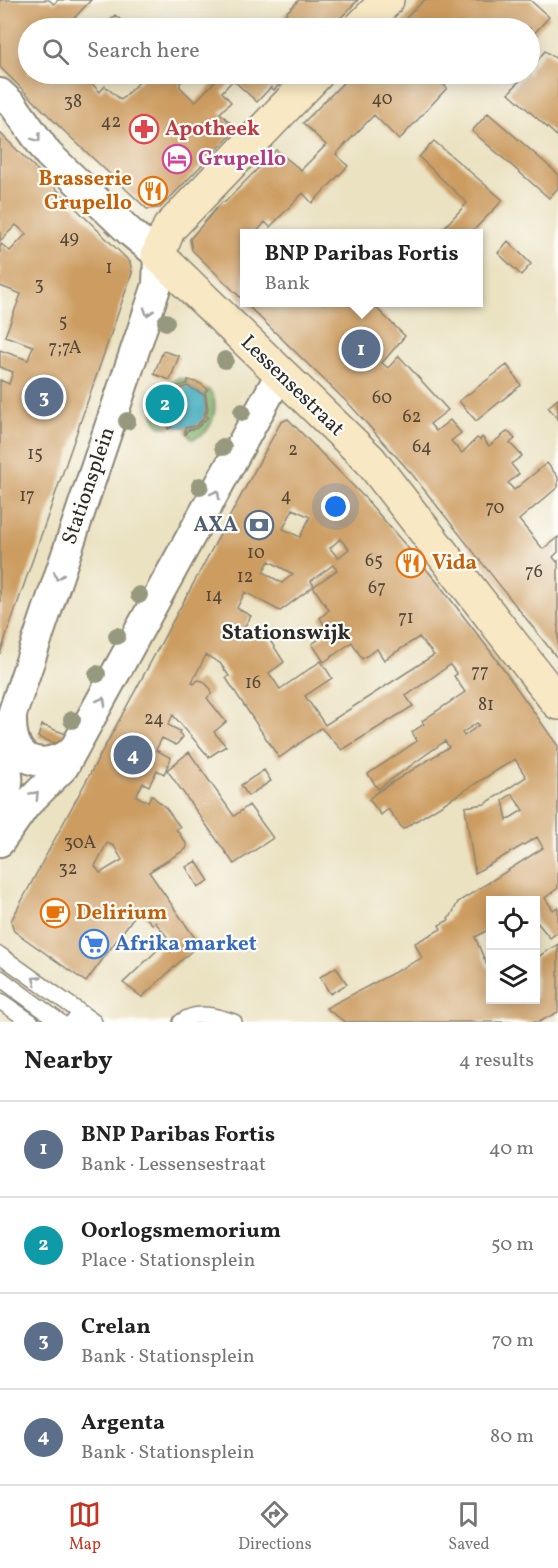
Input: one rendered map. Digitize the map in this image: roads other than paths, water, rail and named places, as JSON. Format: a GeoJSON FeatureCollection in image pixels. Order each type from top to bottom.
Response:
{"type":"FeatureCollection","features":[{"type":"Feature","properties":{"kind":"main road"},"geometry":{"type":"LineString","coordinates":[[370,18],[387,0]]}},
{"type":"Feature","properties":{"kind":"main road"},"geometry":{"type":"LineString","coordinates":[[158,255],[169,228],[307,84]]}},
{"type":"Feature","properties":{"kind":"main road","name":"Lessensestraat"},"geometry":{"type":"LineString","coordinates":[[158,255],[370,460],[558,703]]}},
{"type":"Feature","properties":{"kind":"street","name":"Lessensestraat"},"geometry":{"type":"LineString","coordinates":[[0,93],[14,106],[48,154],[131,233],[158,255]]}},
{"type":"Feature","properties":{"kind":"street","name":"Stationsplein"},"geometry":{"type":"LineString","coordinates":[[0,810],[9,779],[7,767],[0,752],[157,285],[158,255]]}},
{"type":"Feature","properties":{"kind":"street"},"geometry":{"type":"LineString","coordinates":[[0,842],[26,805],[64,767],[280,374]]}},
{"type":"Feature","properties":{"kind":"street","name":"Stationsplein"},"geometry":{"type":"LineString","coordinates":[[12,716],[14,742],[26,757],[34,761],[50,762],[72,752]]}},
{"type":"Feature","properties":{"kind":"lane"},"geometry":{"type":"LineString","coordinates":[[0,955],[94,1022]]}},
{"type":"Feature","properties":{"kind":"lane"},"geometry":{"type":"LineString","coordinates":[[0,978],[60,1022]]}},
{"type":"Feature","properties":{"kind":"lane"},"geometry":{"type":"LineString","coordinates":[[63,999],[72,1008],[73,1022]]}},
{"type":"Feature","properties":{"kind":"lane"},"geometry":{"type":"LineString","coordinates":[[0,1001],[30,1022]]}},
{"type":"Feature","properties":{"kind":"lane"},"geometry":{"type":"LineString","coordinates":[[181,1022],[196,1015],[216,1016],[234,1022]]}},
{"type":"Feature","properties":{"kind":"water"},"geometry":{"type":"Polygon","coordinates":[[[187,386],[203,394],[205,415],[198,424],[193,426],[176,426],[170,423],[167,416],[165,410],[167,400],[170,395],[187,386]]]}},
{"type":"Feature","properties":{"kind":"place","name":"Apotheek"},"geometry":{"type":"Point","coordinates":[144,129]}},
{"type":"Feature","properties":{"kind":"place","name":"Grupello"},"geometry":{"type":"Point","coordinates":[177,159]}},
{"type":"Feature","properties":{"kind":"place","name":"Brasserie Grupello"},"geometry":{"type":"Point","coordinates":[153,191]}},
{"type":"Feature","properties":{"kind":"place","name":"BNP Paribas Fortis"},"geometry":{"type":"Point","coordinates":[361,349]}},
{"type":"Feature","properties":{"kind":"place","name":"Crelan"},"geometry":{"type":"Point","coordinates":[44,397]}},
{"type":"Feature","properties":{"kind":"place","name":"Oorlogsmemorium"},"geometry":{"type":"Point","coordinates":[165,404]}},
{"type":"Feature","properties":{"kind":"place","name":"AXA"},"geometry":{"type":"Point","coordinates":[259,525]}},
{"type":"Feature","properties":{"kind":"place","name":"Vida"},"geometry":{"type":"Point","coordinates":[411,563]}},
{"type":"Feature","properties":{"kind":"place","name":"Argenta"},"geometry":{"type":"Point","coordinates":[133,755]}},
{"type":"Feature","properties":{"kind":"place","name":"Delirium"},"geometry":{"type":"Point","coordinates":[55,913]}},
{"type":"Feature","properties":{"kind":"place","name":"Afrika market"},"geometry":{"type":"Point","coordinates":[94,944]}},
{"type":"Feature","properties":{"kind":"district","name":"Stationswijk"},"geometry":{"type":"Point","coordinates":[286,633]}}]}
